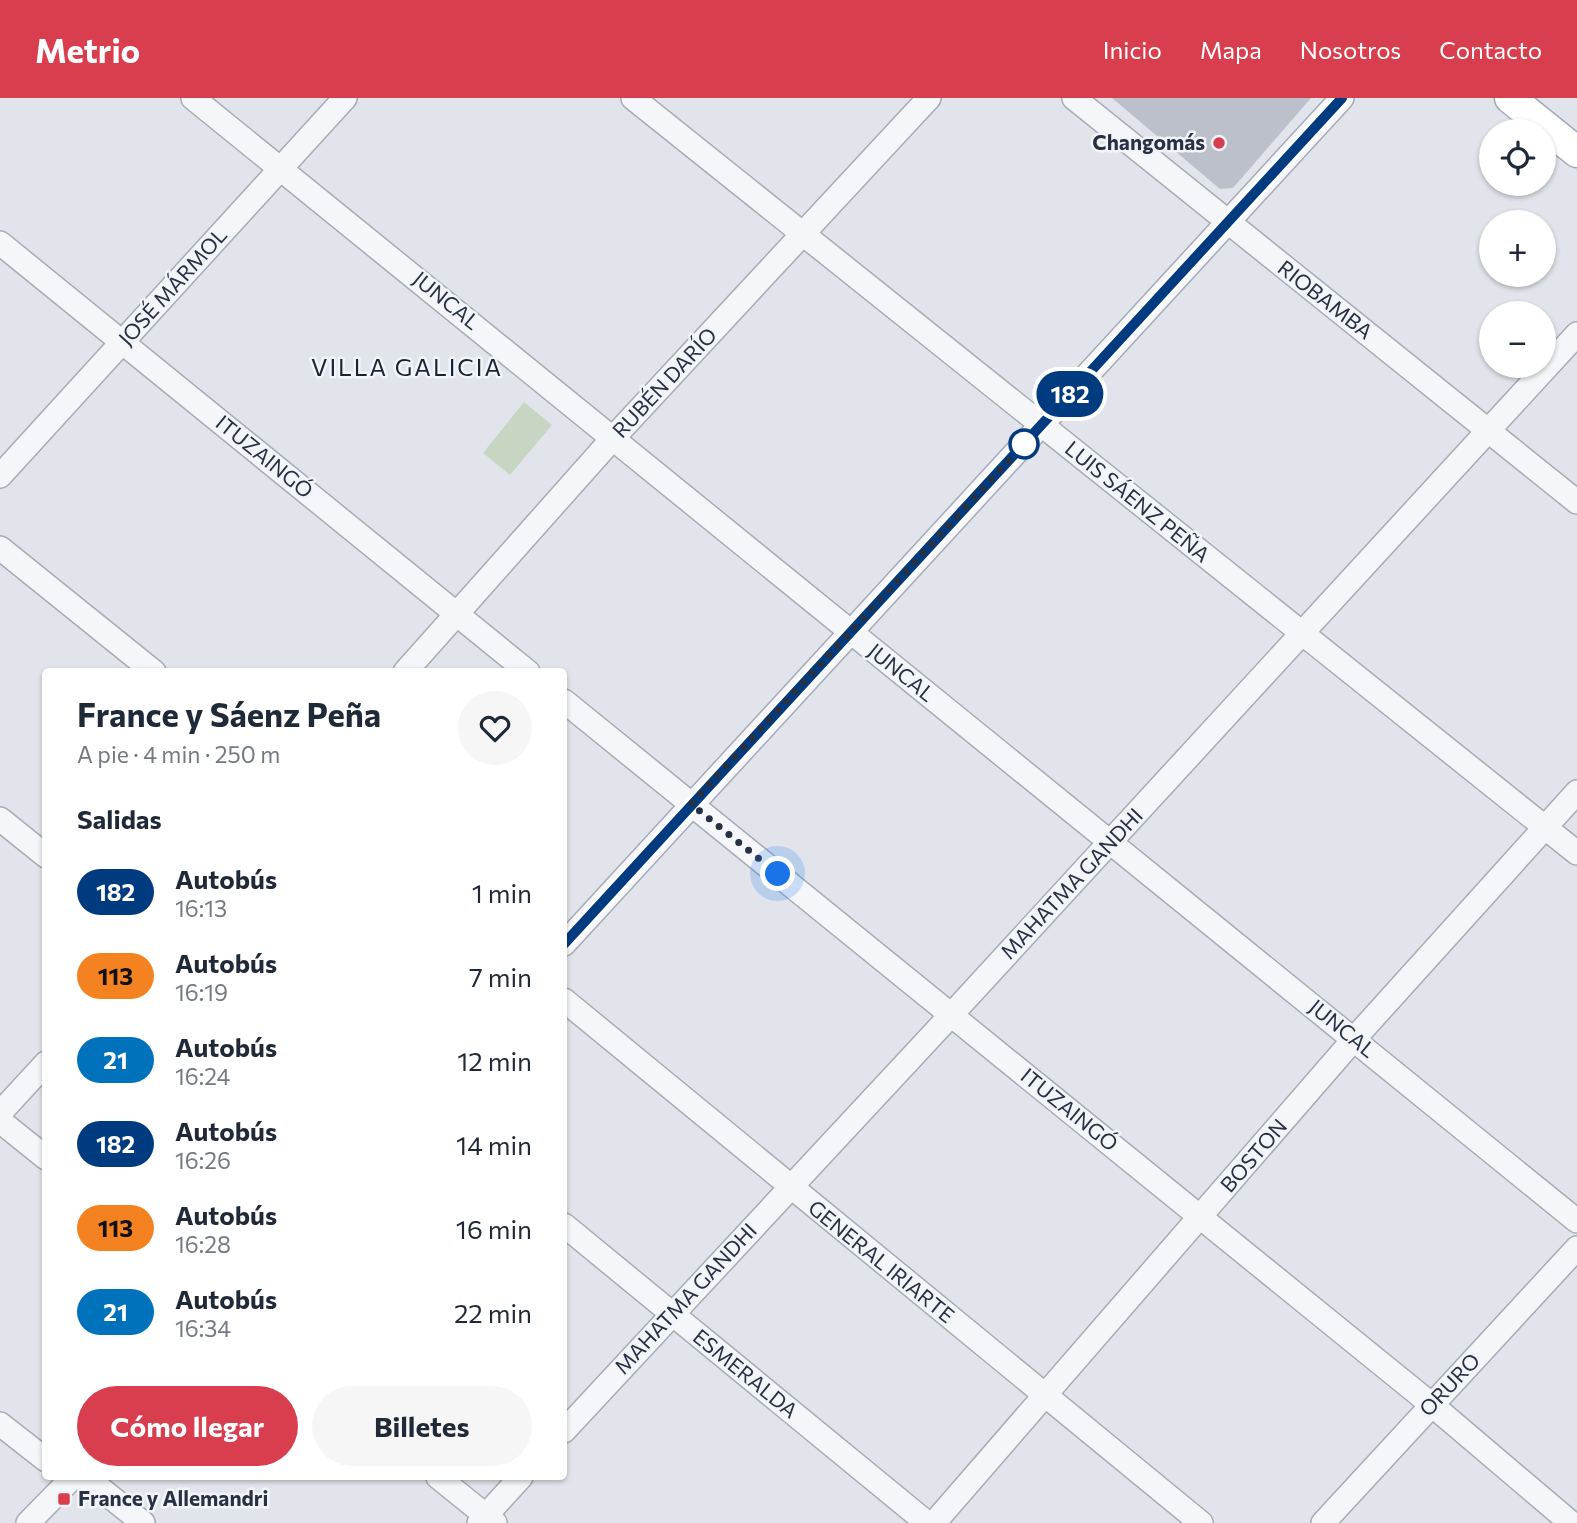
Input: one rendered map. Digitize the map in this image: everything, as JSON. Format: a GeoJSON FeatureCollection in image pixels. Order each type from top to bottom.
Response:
{"type":"FeatureCollection","features":[{"type":"Feature","properties":{"kind":"main road"},"geometry":{"type":"LineString","coordinates":[[1510,98],[1577,152]]}},
{"type":"Feature","properties":{"kind":"street","name":"JUNCAL"},"geometry":{"type":"LineString","coordinates":[[193,98],[1577,1221]]}},
{"type":"Feature","properties":{"kind":"street","name":"JOSÉ MÁRMOL"},"geometry":{"type":"LineString","coordinates":[[0,476],[345,98]]}},
{"type":"Feature","properties":{"kind":"street","name":"LUIS SÁENZ PEÑA"},"geometry":{"type":"LineString","coordinates":[[633,98],[1577,853]]}},
{"type":"Feature","properties":{"kind":"street","name":"RUBÉN DARÍO"},"geometry":{"type":"LineString","coordinates":[[409,668],[614,437],[929,98]]}},
{"type":"Feature","properties":{"kind":"street","name":"RIOBAMBA"},"geometry":{"type":"LineString","coordinates":[[1074,98],[1226,223],[1577,502]]}},
{"type":"Feature","properties":{"kind":"street"},"geometry":{"type":"LineString","coordinates":[[567,941],[1342,98]]}},
{"type":"Feature","properties":{"kind":"street","name":"ITUZAINGÓ"},"geometry":{"type":"LineString","coordinates":[[0,243],[523,668]]}},
{"type":"Feature","properties":{"kind":"street","name":"MAHATMA GANDHI"},"geometry":{"type":"LineString","coordinates":[[567,1428],[1112,841],[1577,334]]}},
{"type":"Feature","properties":{"kind":"street"},"geometry":{"type":"LineString","coordinates":[[0,548],[149,668]]}},
{"type":"Feature","properties":{"kind":"street","name":"ITUZAINGÓ"},"geometry":{"type":"LineString","coordinates":[[567,703],[1432,1405],[1571,1523]]}},
{"type":"Feature","properties":{"kind":"street","name":"BOSTON"},"geometry":{"type":"LineString","coordinates":[[934,1523],[1354,1039],[1577,792]]}},
{"type":"Feature","properties":{"kind":"street"},"geometry":{"type":"LineString","coordinates":[[0,819],[42,853]]}},
{"type":"Feature","properties":{"kind":"street","name":"GENERAL IRIARTE"},"geometry":{"type":"LineString","coordinates":[[567,1002],[1200,1523]]}},
{"type":"Feature","properties":{"kind":"street"},"geometry":{"type":"LineString","coordinates":[[0,1113],[42,1067]]}},
{"type":"Feature","properties":{"kind":"street"},"geometry":{"type":"LineString","coordinates":[[0,1121],[42,1155]]}},
{"type":"Feature","properties":{"kind":"street","name":"ESMERALDA"},"geometry":{"type":"LineString","coordinates":[[567,1227],[927,1523]]}},
{"type":"Feature","properties":{"kind":"street","name":"ORURO"},"geometry":{"type":"LineString","coordinates":[[1323,1523],[1577,1248]]}},
{"type":"Feature","properties":{"kind":"street"},"geometry":{"type":"LineString","coordinates":[[0,1424],[42,1457]]}},
{"type":"Feature","properties":{"kind":"street"},"geometry":{"type":"LineString","coordinates":[[28,1523],[70,1480]]}},
{"type":"Feature","properties":{"kind":"street"},"geometry":{"type":"LineString","coordinates":[[87,1480],[142,1523]]}},
{"type":"Feature","properties":{"kind":"street"},"geometry":{"type":"LineString","coordinates":[[441,1480],[487,1521],[519,1480]]}},
{"type":"Feature","properties":{"kind":"green space"},"geometry":{"type":"Polygon","coordinates":[[[524,402],[552,425],[510,475],[483,453],[524,402]]]}},
{"type":"Feature","properties":{"kind":"building","name":"Changomás"},"geometry":{"type":"Polygon","coordinates":[[[1112,98],[1311,98],[1233,188],[1220,189],[1112,98]]]}},
{"type":"Feature","properties":{"kind":"bus line","name":"182"},"geometry":{"type":"LineString","coordinates":[[567,941],[1342,98]]}},
{"type":"Feature","properties":{"kind":"place","name":"Changomás"},"geometry":{"type":"Point","coordinates":[1219,143]}},
{"type":"Feature","properties":{"kind":"place","name":"France y Allemandri"},"geometry":{"type":"Point","coordinates":[64,1499]}},
{"type":"Feature","properties":{"kind":"district","name":"VILLA GALICIA"},"geometry":{"type":"Point","coordinates":[407,368]}},
{"type":"Feature","properties":{"kind":"route"},"geometry":{"type":"LineString","coordinates":[[778,874],[691,804],[1024,444]]}}]}
